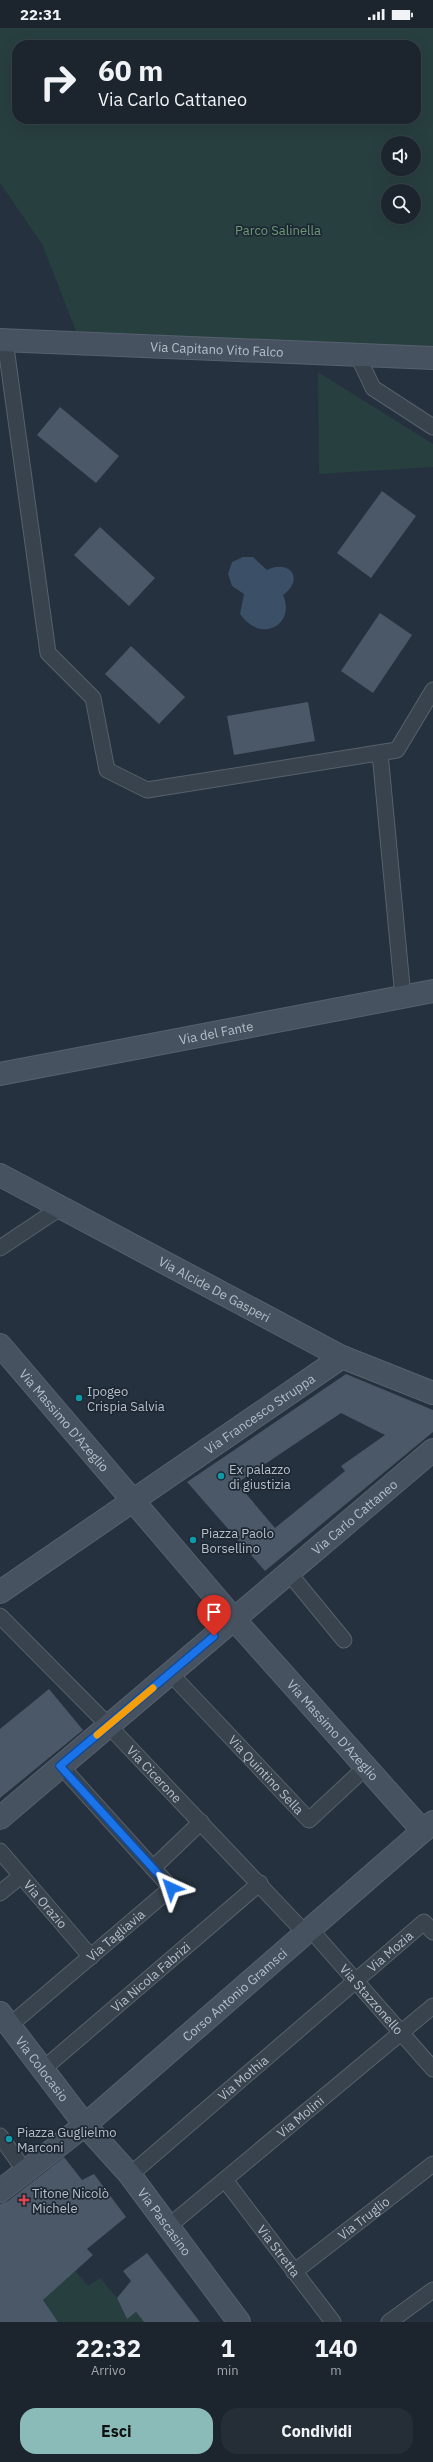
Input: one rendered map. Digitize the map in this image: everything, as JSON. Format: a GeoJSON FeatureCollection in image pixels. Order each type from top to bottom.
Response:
{"type":"FeatureCollection","features":[{"type":"Feature","properties":{"kind":"street","name":"Via Capitano Vito Falco"},"geometry":{"type":"LineString","coordinates":[[3,340],[433,358]]}},
{"type":"Feature","properties":{"kind":"street"},"geometry":{"type":"LineString","coordinates":[[3,340],[48,653],[93,698],[107,770],[147,790],[397,750],[433,690]]}},
{"type":"Feature","properties":{"kind":"street"},"geometry":{"type":"LineString","coordinates":[[357,354],[373,388],[433,427]]}},
{"type":"Feature","properties":{"kind":"street"},"geometry":{"type":"LineString","coordinates":[[380,753],[403,997]]}},
{"type":"Feature","properties":{"kind":"street","name":"Via del Fante"},"geometry":{"type":"LineString","coordinates":[[0,1074],[433,991]]}},
{"type":"Feature","properties":{"kind":"street","name":"Via Alcide De Gasperi"},"geometry":{"type":"LineString","coordinates":[[0,1175],[342,1357],[433,1393]]}},
{"type":"Feature","properties":{"kind":"street"},"geometry":{"type":"LineString","coordinates":[[0,1248],[60,1208]]}},
{"type":"Feature","properties":{"kind":"street","name":"Via Massimo D'Azeglio"},"geometry":{"type":"LineString","coordinates":[[0,1345],[128,1502],[234,1625],[366,1767],[428,1827]]}},
{"type":"Feature","properties":{"kind":"street","name":"Via Francesco Struppa"},"geometry":{"type":"LineString","coordinates":[[128,1502],[177,1471],[342,1357]]}},
{"type":"Feature","properties":{"kind":"street","name":"Via Carlo Cattaneo"},"geometry":{"type":"LineString","coordinates":[[234,1625],[283,1578],[433,1450]]}},
{"type":"Feature","properties":{"kind":"street"},"geometry":{"type":"LineString","coordinates":[[0,1592],[128,1502]]}},
{"type":"Feature","properties":{"kind":"street"},"geometry":{"type":"LineString","coordinates":[[283,1578],[344,1640]]}},
{"type":"Feature","properties":{"kind":"street","name":"Via Cicerone"},"geometry":{"type":"LineString","coordinates":[[0,1616],[109,1726],[260,1884],[309,1932]]}},
{"type":"Feature","properties":{"kind":"street"},"geometry":{"type":"LineString","coordinates":[[0,1818],[170,1673],[234,1625]]}},
{"type":"Feature","properties":{"kind":"street","name":"Via Quintino Sella"},"geometry":{"type":"LineString","coordinates":[[170,1673],[309,1820],[366,1767]]}},
{"type":"Feature","properties":{"kind":"street","name":"Via Tagliavia"},"geometry":{"type":"LineString","coordinates":[[2,2017],[91,1957],[171,1888],[60,1766]]}},
{"type":"Feature","properties":{"kind":"street"},"geometry":{"type":"LineString","coordinates":[[153,1868],[201,1822]]}},
{"type":"Feature","properties":{"kind":"street","name":"Corso Antonio Gramsci"},"geometry":{"type":"LineString","coordinates":[[0,2191],[85,2125],[309,1932],[428,1827]]}},
{"type":"Feature","properties":{"kind":"street","name":"Via Orazio"},"geometry":{"type":"LineString","coordinates":[[0,1851],[91,1957]]}},
{"type":"Feature","properties":{"kind":"street"},"geometry":{"type":"LineString","coordinates":[[0,1893],[21,1876]]}},
{"type":"Feature","properties":{"kind":"street","name":"Via Nicola Fabrizi"},"geometry":{"type":"LineString","coordinates":[[42,2070],[260,1884]]}},
{"type":"Feature","properties":{"kind":"street","name":"Via Mozia"},"geometry":{"type":"LineString","coordinates":[[356,1981],[428,1927]]}},
{"type":"Feature","properties":{"kind":"street","name":"Via Stazzonello"},"geometry":{"type":"LineString","coordinates":[[309,1932],[356,1981],[433,2069]]}},
{"type":"Feature","properties":{"kind":"street","name":"Via Mothia"},"geometry":{"type":"LineString","coordinates":[[130,2175],[356,1981]]}},
{"type":"Feature","properties":{"kind":"street","name":"Via Molini"},"geometry":{"type":"LineString","coordinates":[[169,2226],[433,2006]]}},
{"type":"Feature","properties":{"kind":"street","name":"Via Colocasio"},"geometry":{"type":"LineString","coordinates":[[2,2017],[85,2125]]}},
{"type":"Feature","properties":{"kind":"street","name":"Via Pascasino"},"geometry":{"type":"LineString","coordinates":[[85,2125],[130,2175],[169,2226],[238,2322]]}},
{"type":"Feature","properties":{"kind":"street"},"geometry":{"type":"LineString","coordinates":[[0,2136],[30,2168]]}},
{"type":"Feature","properties":{"kind":"street","name":"Via Truglio"},"geometry":{"type":"LineString","coordinates":[[294,2272],[433,2164]]}},
{"type":"Feature","properties":{"kind":"street","name":"Via Stretta"},"geometry":{"type":"LineString","coordinates":[[225,2180],[333,2322]]}},
{"type":"Feature","properties":{"kind":"street"},"geometry":{"type":"LineString","coordinates":[[399,2319],[433,2290]]}},
{"type":"Feature","properties":{"kind":"green space","name":"Parco Salinella"},"geometry":{"type":"Polygon","coordinates":[[[0,28],[433,28],[433,348],[76,331],[42,244],[0,183],[0,28]]]}},
{"type":"Feature","properties":{"kind":"green space"},"geometry":{"type":"Polygon","coordinates":[[[318,372],[433,444],[433,467],[319,474],[318,372]]]}},
{"type":"Feature","properties":{"kind":"green space"},"geometry":{"type":"Polygon","coordinates":[[[75,2271],[88,2286],[100,2278],[117,2298],[127,2319],[136,2312],[144,2322],[58,2322],[43,2300],[75,2271]]]}},
{"type":"Feature","properties":{"kind":"water"},"geometry":{"type":"Polygon","coordinates":[[[243,557],[253,557],[267,570],[275,567],[282,567],[292,572],[294,577],[293,583],[290,589],[283,595],[286,605],[285,615],[281,622],[275,627],[267,629],[258,628],[249,623],[240,614],[244,594],[232,586],[228,574],[232,562],[243,557]]]}},
{"type":"Feature","properties":{"kind":"building"},"geometry":{"type":"Polygon","coordinates":[[[60,407],[119,456],[96,483],[37,435],[60,407]]]}},
{"type":"Feature","properties":{"kind":"building"},"geometry":{"type":"Polygon","coordinates":[[[382,491],[416,516],[371,578],[337,553],[382,491]]]}},
{"type":"Feature","properties":{"kind":"building"},"geometry":{"type":"Polygon","coordinates":[[[100,527],[155,578],[129,606],[74,555],[100,527]]]}},
{"type":"Feature","properties":{"kind":"building"},"geometry":{"type":"Polygon","coordinates":[[[380,613],[412,635],[373,693],[341,671],[380,613]]]}},
{"type":"Feature","properties":{"kind":"building"},"geometry":{"type":"Polygon","coordinates":[[[131,646],[185,697],[159,724],[105,674],[131,646]]]}},
{"type":"Feature","properties":{"kind":"building"},"geometry":{"type":"Polygon","coordinates":[[[308,702],[315,741],[234,755],[227,716],[308,702]]]}},
{"type":"Feature","properties":{"kind":"building","name":"Ex palazzo di giustizia"},"geometry":{"type":"Polygon","coordinates":[[[346,1374],[433,1410],[433,1432],[265,1571],[187,1482],[346,1374]],[[341,1413],[237,1483],[275,1528],[345,1471],[341,1466],[385,1435],[341,1413]]]}},
{"type":"Feature","properties":{"kind":"building"},"geometry":{"type":"Polygon","coordinates":[[[49,1689],[83,1730],[0,1798],[0,1729],[49,1689]]]}},
{"type":"Feature","properties":{"kind":"building"},"geometry":{"type":"Polygon","coordinates":[[[64,2157],[82,2180],[94,2174],[126,2217],[87,2249],[93,2255],[43,2300],[58,2322],[0,2322],[0,2204],[8,2201],[64,2157]]]}},
{"type":"Feature","properties":{"kind":"building"},"geometry":{"type":"Polygon","coordinates":[[[147,2253],[200,2322],[144,2322],[136,2312],[127,2319],[117,2298],[131,2281],[123,2271],[147,2253]]]}},
{"type":"Feature","properties":{"kind":"slow traffic"},"geometry":{"type":"LineString","coordinates":[[97,1735],[153,1688]]}},
{"type":"Feature","properties":{"kind":"place","name":"Ipogeo Crispia Salvia"},"geometry":{"type":"Point","coordinates":[79,1398]}},
{"type":"Feature","properties":{"kind":"place","name":"Ex palazzo di giustizia"},"geometry":{"type":"Point","coordinates":[221,1476]}},
{"type":"Feature","properties":{"kind":"place","name":"Piazza Paolo Borsellino"},"geometry":{"type":"Point","coordinates":[193,1540]}},
{"type":"Feature","properties":{"kind":"place","name":"Piazza Guglielmo Marconi"},"geometry":{"type":"Point","coordinates":[9,2139]}},
{"type":"Feature","properties":{"kind":"place","name":"Titone Nicolò Michele"},"geometry":{"type":"Point","coordinates":[24,2200]}},
{"type":"Feature","properties":{"kind":"route"},"geometry":{"type":"LineString","coordinates":[[171,1888],[60,1766],[214,1636]]}}]}
